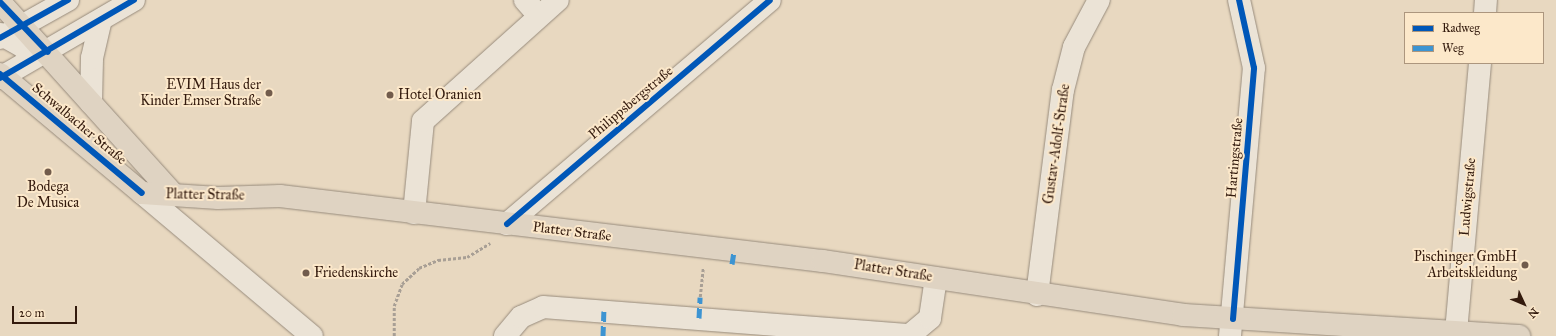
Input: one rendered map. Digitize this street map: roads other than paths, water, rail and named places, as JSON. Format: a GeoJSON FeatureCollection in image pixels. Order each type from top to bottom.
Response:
{"type":"FeatureCollection","features":[{"type":"Feature","properties":{"kind":"main road","name":"Schwalbacher Straße"},"geometry":{"type":"LineString","coordinates":[[0,2],[48,52],[91,103],[167,187]]}},
{"type":"Feature","properties":{"kind":"main road","name":"Schwalbacher Straße"},"geometry":{"type":"LineString","coordinates":[[1,76],[142,193]]}},
{"type":"Feature","properties":{"kind":"main road","name":"Platter Straße"},"geometry":{"type":"LineString","coordinates":[[142,193],[167,187],[218,198],[268,195],[507,224],[936,278],[1232,328],[1456,332],[1519,336]]}},
{"type":"Feature","properties":{"kind":"street"},"geometry":{"type":"LineString","coordinates":[[1,36],[68,0]]}},
{"type":"Feature","properties":{"kind":"street"},"geometry":{"type":"LineString","coordinates":[[1,76],[100,23],[134,0]]}},
{"type":"Feature","properties":{"kind":"street"},"geometry":{"type":"LineString","coordinates":[[526,0],[539,16]]}},
{"type":"Feature","properties":{"kind":"street"},"geometry":{"type":"LineString","coordinates":[[414,213],[423,121],[558,0]]}},
{"type":"Feature","properties":{"kind":"street","name":"Philippsbergstraße"},"geometry":{"type":"LineString","coordinates":[[507,224],[770,0]]}},
{"type":"Feature","properties":{"kind":"street","name":"Gustav-Adolf-Straße"},"geometry":{"type":"LineString","coordinates":[[1037,294],[1063,90],[1074,46],[1099,0]]}},
{"type":"Feature","properties":{"kind":"street","name":"Hartingstraße"},"geometry":{"type":"LineString","coordinates":[[1232,328],[1254,68],[1239,0]]}},
{"type":"Feature","properties":{"kind":"street"},"geometry":{"type":"LineString","coordinates":[[1485,12],[1486,0]]}},
{"type":"Feature","properties":{"kind":"street"},"geometry":{"type":"LineString","coordinates":[[91,103],[92,58],[100,23]]}},
{"type":"Feature","properties":{"kind":"street"},"geometry":{"type":"LineString","coordinates":[[1,36],[23,47],[48,52]]}},
{"type":"Feature","properties":{"kind":"street","name":"Ludwigstraße"},"geometry":{"type":"LineString","coordinates":[[1456,332],[1480,64]]}},
{"type":"Feature","properties":{"kind":"street","name":"Schwalbacher Straße"},"geometry":{"type":"LineString","coordinates":[[167,187],[251,284]]}},
{"type":"Feature","properties":{"kind":"street","name":"Schwalbacher Straße"},"geometry":{"type":"LineString","coordinates":[[142,193],[312,336]]}},
{"type":"Feature","properties":{"kind":"street"},"geometry":{"type":"LineString","coordinates":[[505,336],[521,317],[542,306],[871,334],[910,335],[930,318],[936,278]]}},
{"type":"Feature","properties":{"kind":"place","name":"EVIM Haus der Kinder Emser Straße"},"geometry":{"type":"Point","coordinates":[269,93]}},
{"type":"Feature","properties":{"kind":"place","name":"Hotel Oranien"},"geometry":{"type":"Point","coordinates":[390,95]}},
{"type":"Feature","properties":{"kind":"place","name":"Bodega De Musica"},"geometry":{"type":"Point","coordinates":[48,172]}},
{"type":"Feature","properties":{"kind":"place","name":"Pischinger GmbH Arbeitskleidung"},"geometry":{"type":"Point","coordinates":[1525,265]}},
{"type":"Feature","properties":{"kind":"place","name":"Friedenskirche"},"geometry":{"type":"Point","coordinates":[306,273]}}]}
